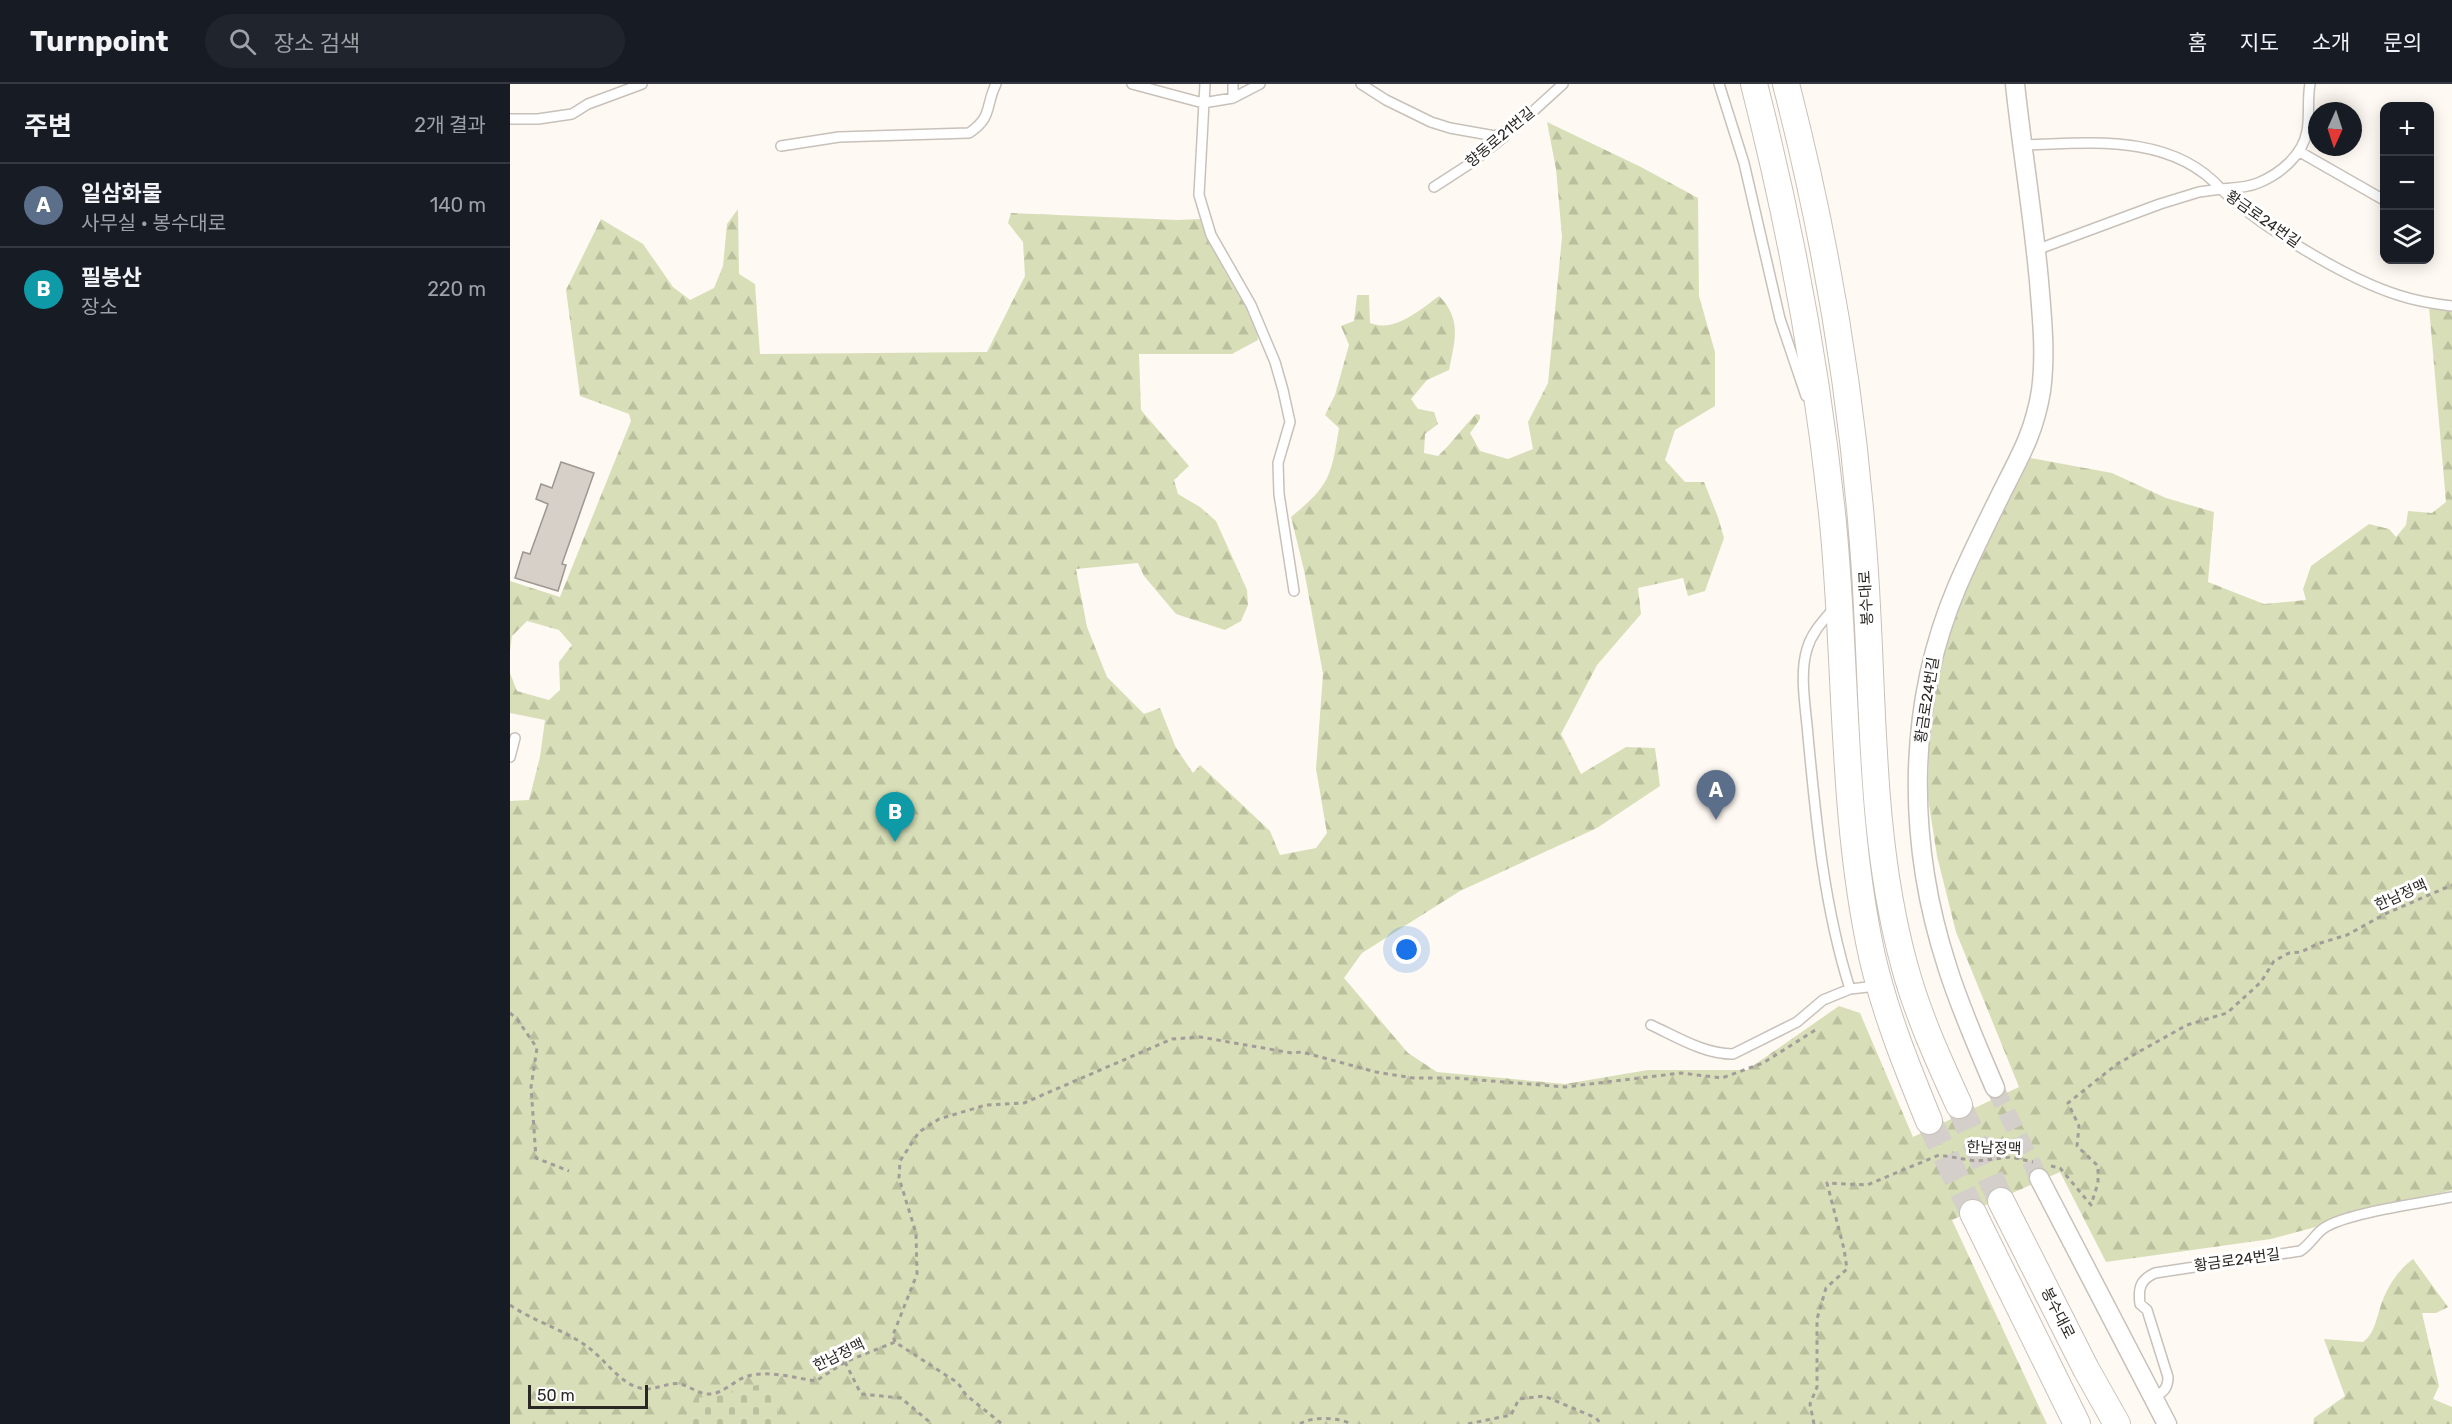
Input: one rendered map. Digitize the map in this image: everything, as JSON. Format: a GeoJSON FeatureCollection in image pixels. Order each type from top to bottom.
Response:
{"type":"FeatureCollection","features":[{"type":"Feature","properties":{"kind":"main road","name":"봉수대로"},"geometry":{"type":"LineString","coordinates":[[1754,84],[1780,187],[1804,307],[1823,445],[1833,524],[1854,831],[1864,910],[1880,986],[1890,1020],[1929,1121]]}},
{"type":"Feature","properties":{"kind":"main road","name":"봉수대로"},"geometry":{"type":"LineString","coordinates":[[1786,84],[1826,254],[1846,387],[1862,532],[1881,838],[1891,906],[1904,964],[1925,1029],[1959,1105]]}},
{"type":"Feature","properties":{"kind":"main road","name":"봉수대로"},"geometry":{"type":"LineString","coordinates":[[2001,1201],[2086,1369],[2118,1424]]}},
{"type":"Feature","properties":{"kind":"main road"},"geometry":{"type":"LineString","coordinates":[[1973,1213],[2077,1424]]}},
{"type":"Feature","properties":{"kind":"street","name":"황금로24번길"},"geometry":{"type":"LineString","coordinates":[[1995,1088],[1957,996],[1936,929],[1928,893],[1920,833],[1918,762],[1922,708],[1937,640],[1964,570],[2027,445],[2037,410],[2044,359],[2036,250],[2015,84]]}},
{"type":"Feature","properties":{"kind":"street"},"geometry":{"type":"LineString","coordinates":[[2039,1178],[2167,1424]]}},
{"type":"Feature","properties":{"kind":"lane"},"geometry":{"type":"LineString","coordinates":[[510,119],[538,119],[572,114],[588,104],[642,84]]}},
{"type":"Feature","properties":{"kind":"lane"},"geometry":{"type":"LineString","coordinates":[[781,146],[839,137],[969,133],[981,125],[987,116],[996,84]]}},
{"type":"Feature","properties":{"kind":"lane"},"geometry":{"type":"LineString","coordinates":[[1132,84],[1203,103],[1233,98],[1260,84]]}},
{"type":"Feature","properties":{"kind":"lane"},"geometry":{"type":"LineString","coordinates":[[1205,84],[1199,195],[1211,235],[1251,305],[1275,362],[1290,422],[1282,444],[1278,473],[1282,521],[1294,591]]}},
{"type":"Feature","properties":{"kind":"lane"},"geometry":{"type":"LineString","coordinates":[[1233,84],[1233,98]]}},
{"type":"Feature","properties":{"kind":"lane"},"geometry":{"type":"LineString","coordinates":[[1361,84],[1386,100],[1431,122],[1450,128],[1495,136],[1521,123]]}},
{"type":"Feature","properties":{"kind":"lane","name":"향동로21번길"},"geometry":{"type":"LineString","coordinates":[[1434,187],[1471,163],[1521,123],[1563,84]]}},
{"type":"Feature","properties":{"kind":"lane"},"geometry":{"type":"LineString","coordinates":[[1719,84],[1744,163],[1780,319],[1823,445]]}},
{"type":"Feature","properties":{"kind":"lane"},"geometry":{"type":"LineString","coordinates":[[2023,145],[2106,142],[2139,146],[2196,167],[2221,189],[2258,183],[2300,152],[2307,131],[2310,84]]}},
{"type":"Feature","properties":{"kind":"lane"},"geometry":{"type":"LineString","coordinates":[[2300,152],[2380,197]]}},
{"type":"Feature","properties":{"kind":"lane","name":"황금로24번길"},"geometry":{"type":"LineString","coordinates":[[2036,250],[2160,204],[2199,192],[2221,189],[2258,220],[2363,281],[2396,295],[2452,306]]}},
{"type":"Feature","properties":{"kind":"lane","name":"봉수대로"},"geometry":{"type":"LineString","coordinates":[[1838,603],[1814,630],[1806,651],[1804,677],[1819,841],[1836,946],[1850,989]]}},
{"type":"Feature","properties":{"kind":"lane"},"geometry":{"type":"LineString","coordinates":[[510,757],[515,738]]}},
{"type":"Feature","properties":{"kind":"lane"},"geometry":{"type":"LineString","coordinates":[[1651,1025],[1700,1047],[1721,1054],[1733,1054],[1797,1022],[1823,1000],[1850,989],[1880,986]]}},
{"type":"Feature","properties":{"kind":"lane","name":"황금로24번길"},"geometry":{"type":"LineString","coordinates":[[2153,1399],[2164,1392],[2168,1385],[2168,1377],[2147,1310],[2140,1304],[2139,1292],[2141,1283],[2146,1277],[2156,1273],[2300,1251],[2309,1245],[2322,1229],[2345,1218],[2452,1197]]}},
{"type":"Feature","properties":{"kind":"path","name":"한남정맥"},"geometry":{"type":"LineString","coordinates":[[1814,1424],[1810,1404],[1817,1388],[1817,1319],[1826,1288],[1847,1269],[1827,1183],[1867,1185],[1940,1155],[1976,1161],[2011,1157],[2060,1168],[2091,1205],[2098,1183],[2098,1166],[2077,1146],[2079,1126],[2068,1103],[2117,1064],[2187,1025],[2227,1013],[2261,982],[2274,961],[2289,953],[2301,952],[2348,935],[2385,914],[2452,885]]}},
{"type":"Feature","properties":{"kind":"path"},"geometry":{"type":"LineString","coordinates":[[510,1013],[517,1019],[537,1048],[531,1087],[536,1158],[569,1171]]}},
{"type":"Feature","properties":{"kind":"path"},"geometry":{"type":"LineString","coordinates":[[1002,1424],[966,1395],[958,1383],[895,1342],[893,1335],[917,1274],[916,1233],[898,1178],[900,1161],[920,1132],[939,1119],[986,1105],[1024,1103],[1172,1039],[1200,1037],[1292,1053],[1302,1052],[1376,1072],[1413,1077],[1456,1078],[1565,1087],[1681,1073],[1722,1078],[1763,1063],[1817,1029]]}},
{"type":"Feature","properties":{"kind":"path","name":"한남정맥"},"geometry":{"type":"LineString","coordinates":[[510,1305],[528,1317],[560,1331],[592,1350],[616,1374],[640,1388],[656,1388],[679,1383],[699,1392],[713,1394],[749,1376],[767,1374],[816,1381],[846,1362],[895,1342]]}},
{"type":"Feature","properties":{"kind":"path"},"geometry":{"type":"LineString","coordinates":[[846,1362],[861,1394],[901,1398],[932,1424]]}},
{"type":"Feature","properties":{"kind":"path"},"geometry":{"type":"LineString","coordinates":[[1468,1424],[1511,1415],[1519,1399],[1544,1396],[1596,1418],[1601,1424]]}},
{"type":"Feature","properties":{"kind":"path"},"geometry":{"type":"LineString","coordinates":[[1300,1424],[1304,1421],[1327,1419],[1344,1420],[1351,1424]]}},
{"type":"Feature","properties":{"kind":"green space"},"geometry":{"type":"Polygon","coordinates":[[[1547,122],[1641,167],[1698,198],[1699,296],[1715,352],[1715,406],[1675,430],[1665,460],[1685,482],[1704,482],[1724,538],[1705,591],[1688,596],[1683,578],[1638,588],[1641,614],[1597,665],[1561,734],[1581,774],[1626,747],[1655,748],[1660,786],[1597,828],[1460,891],[1362,953],[1344,978],[1408,1053],[1437,1072],[1565,1084],[1648,1070],[1747,1070],[1839,1006],[1860,1013],[1913,1137],[2019,1087],[1956,932],[1937,856],[1928,798],[1929,725],[1943,649],[1968,581],[2025,457],[2112,473],[2166,498],[2214,512],[2208,582],[2264,604],[2306,600],[2303,589],[2311,566],[2369,524],[2389,529],[2396,537],[2406,525],[2408,511],[2432,513],[2446,502],[2429,307],[2452,311],[2452,1190],[2271,1239],[2106,1262],[2060,1172],[1952,1220],[2047,1424],[510,1424],[510,801],[529,800],[540,757],[545,720],[510,713],[510,673],[517,691],[549,700],[560,690],[559,662],[572,645],[559,630],[527,621],[512,636],[510,651],[510,581],[560,597],[631,421],[629,414],[580,396],[566,290],[601,219],[643,244],[673,287],[690,300],[714,288],[723,266],[727,224],[738,209],[739,274],[755,284],[760,354],[987,352],[1025,276],[1023,242],[1008,223],[1011,213],[1199,219],[1211,225],[1224,270],[1257,326],[1258,340],[1232,354],[1139,354],[1141,410],[1189,466],[1174,480],[1178,494],[1200,507],[1216,521],[1247,590],[1248,605],[1241,621],[1225,630],[1176,614],[1144,576],[1138,563],[1076,569],[1087,627],[1107,677],[1144,714],[1160,708],[1176,748],[1193,773],[1200,765],[1270,831],[1280,855],[1316,848],[1327,833],[1316,769],[1323,674],[1304,570],[1291,517],[1321,488],[1327,479],[1334,458],[1339,428],[1325,415],[1335,395],[1349,345],[1341,326],[1354,321],[1357,295],[1369,295],[1370,323],[1379,325],[1397,323],[1424,308],[1439,296],[1451,313],[1455,339],[1449,370],[1427,380],[1411,399],[1418,409],[1434,412],[1438,424],[1425,434],[1424,453],[1438,456],[1476,414],[1480,415],[1480,419],[1470,433],[1480,451],[1508,459],[1533,449],[1528,422],[1548,383],[1562,237],[1556,169],[1547,122]]]}},
{"type":"Feature","properties":{"kind":"green space"},"geometry":{"type":"Polygon","coordinates":[[[2413,1259],[2448,1307],[2436,1313],[2422,1313],[2439,1386],[2433,1399],[2452,1407],[2452,1424],[2313,1424],[2314,1418],[2345,1396],[2324,1339],[2363,1342],[2373,1330],[2383,1298],[2390,1285],[2413,1259]]]}},
{"type":"Feature","properties":{"kind":"green space"},"geometry":{"type":"Polygon","coordinates":[[[763,1384],[778,1396],[777,1424],[681,1424],[695,1398],[725,1395],[746,1387],[763,1384]]]}},
{"type":"Feature","properties":{"kind":"building"},"geometry":{"type":"Polygon","coordinates":[[[561,462],[594,473],[562,564],[566,565],[558,591],[515,578],[523,552],[530,554],[548,504],[536,499],[541,484],[552,488],[561,462]]]}},
{"type":"Feature","properties":{"kind":"tunnel"},"geometry":{"type":"LineString","coordinates":[[1995,1088],[2039,1178]]}},
{"type":"Feature","properties":{"kind":"tunnel"},"geometry":{"type":"LineString","coordinates":[[1959,1105],[2001,1201]]}},
{"type":"Feature","properties":{"kind":"tunnel"},"geometry":{"type":"LineString","coordinates":[[1929,1121],[1973,1213]]}},
{"type":"Feature","properties":{"kind":"place","name":"일삼화물"},"geometry":{"type":"Point","coordinates":[1716,820]}},
{"type":"Feature","properties":{"kind":"place","name":"필봉산"},"geometry":{"type":"Point","coordinates":[895,842]}}]}
